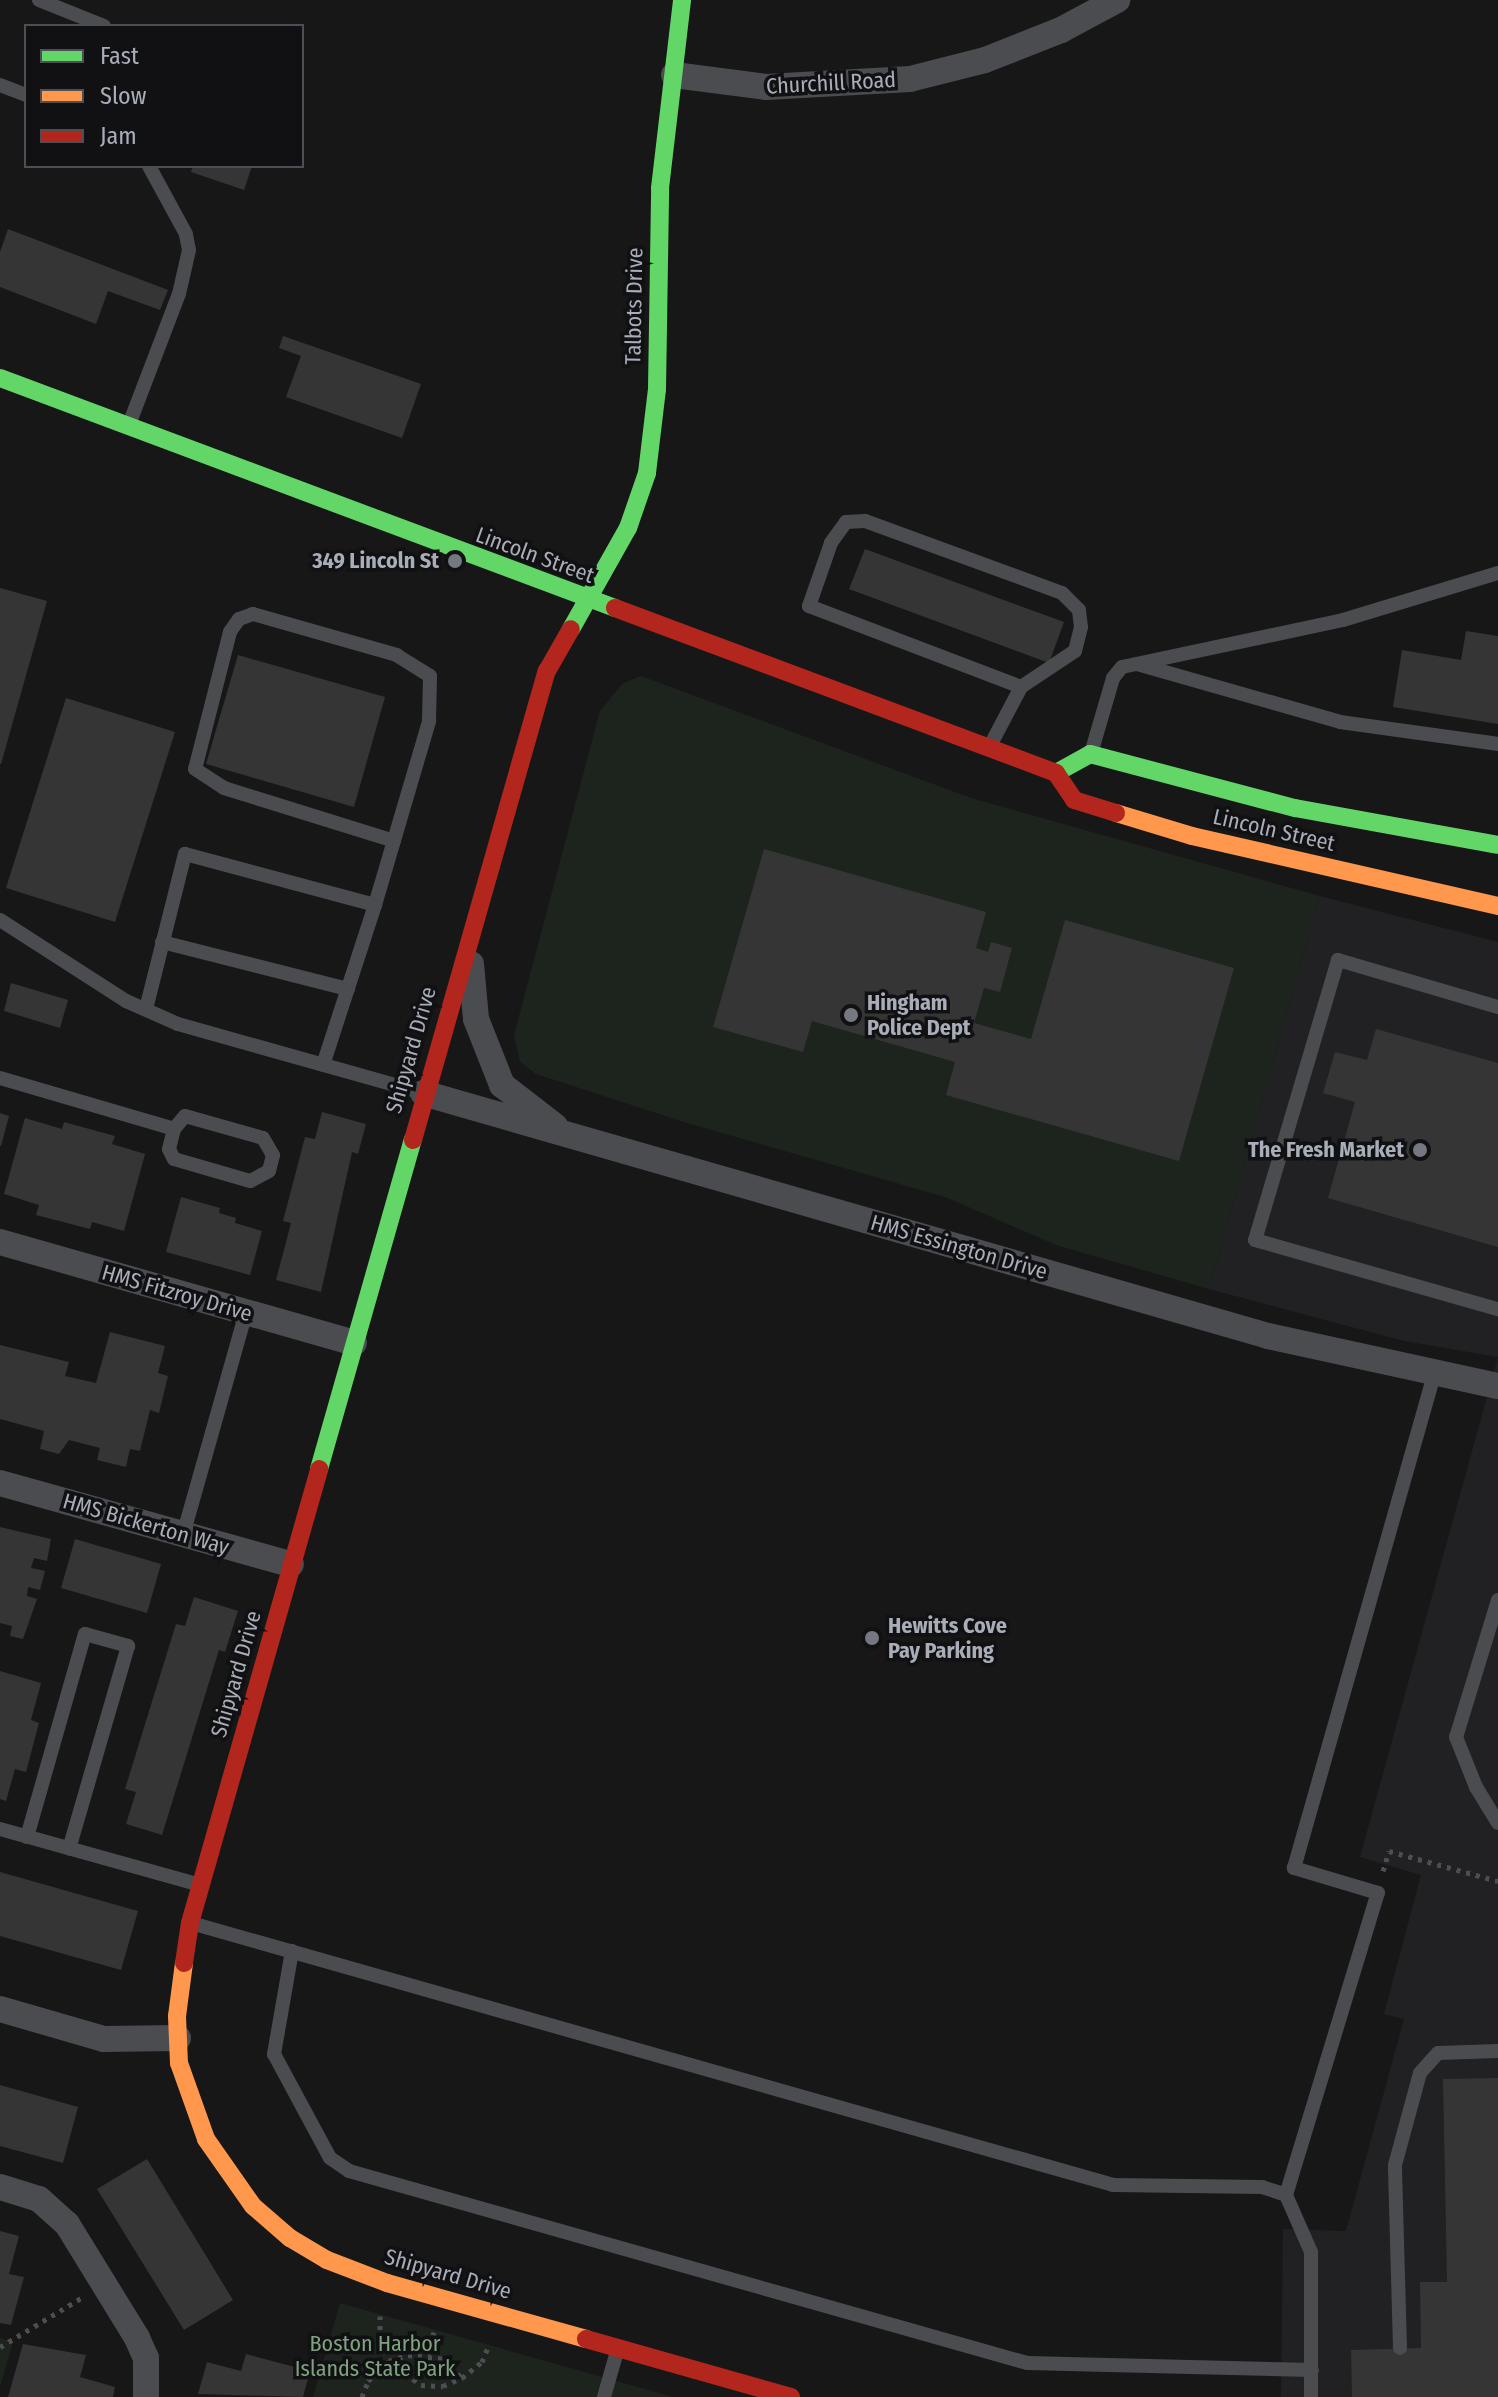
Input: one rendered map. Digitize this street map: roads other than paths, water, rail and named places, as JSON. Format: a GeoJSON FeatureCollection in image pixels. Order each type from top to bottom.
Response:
{"type":"FeatureCollection","features":[{"type":"Feature","properties":{"kind":"street","name":"Talbots Drive"},"geometry":{"type":"LineString","coordinates":[[589,600],[628,528],[647,473],[657,389],[660,188],[682,0]]}},
{"type":"Feature","properties":{"kind":"street","name":"Churchill Road"},"geometry":{"type":"LineString","coordinates":[[674,75],[766,87],[910,79],[985,60],[1061,30],[1117,0]]}},
{"type":"Feature","properties":{"kind":"street","name":"Lincoln Street"},"geometry":{"type":"LineString","coordinates":[[0,378],[1056,773],[1074,800],[1192,836],[1498,906]]}},
{"type":"Feature","properties":{"kind":"street","name":"Shipyard Drive"},"geometry":{"type":"LineString","coordinates":[[589,600],[547,671],[423,1093],[190,1923],[177,1993],[178,2038],[188,2095],[206,2139],[253,2206],[327,2260],[387,2283],[791,2397]]}},
{"type":"Feature","properties":{"kind":"street","name":"Lincoln Street"},"geometry":{"type":"LineString","coordinates":[[1090,754],[1295,808],[1498,845]]}},
{"type":"Feature","properties":{"kind":"street"},"geometry":{"type":"LineString","coordinates":[[1056,773],[1090,754]]}},
{"type":"Feature","properties":{"kind":"street"},"geometry":{"type":"LineString","coordinates":[[468,939],[476,1019],[502,1085],[567,1135]]}},
{"type":"Feature","properties":{"kind":"street","name":"HMS Essington Drive"},"geometry":{"type":"LineString","coordinates":[[423,1093],[1268,1336],[1434,1375],[1498,1386]]}},
{"type":"Feature","properties":{"kind":"street","name":"HMS Fitzroy Drive"},"geometry":{"type":"LineString","coordinates":[[0,1242],[354,1343]]}},
{"type":"Feature","properties":{"kind":"street","name":"HMS Bickerton Way"},"geometry":{"type":"LineString","coordinates":[[0,1483],[291,1564]]}},
{"type":"Feature","properties":{"kind":"street"},"geometry":{"type":"LineString","coordinates":[[0,2009],[104,2039],[178,2038]]}},
{"type":"Feature","properties":{"kind":"street"},"geometry":{"type":"LineString","coordinates":[[0,2187],[54,2209],[104,2284],[146,2358],[146,2397]]}},
{"type":"Feature","properties":{"kind":"lane"},"geometry":{"type":"LineString","coordinates":[[39,0],[99,24]]}},
{"type":"Feature","properties":{"kind":"lane"},"geometry":{"type":"LineString","coordinates":[[0,85],[24,94]]}},
{"type":"Feature","properties":{"kind":"lane"},"geometry":{"type":"LineString","coordinates":[[129,426],[179,294],[189,250],[186,234],[150,168]]}},
{"type":"Feature","properties":{"kind":"lane"},"geometry":{"type":"LineString","coordinates":[[989,748],[1021,687],[1075,651],[1081,627],[1079,610],[1062,593],[865,521],[846,522],[831,543],[809,606],[1021,687]]}},
{"type":"Feature","properties":{"kind":"lane"},"geometry":{"type":"LineString","coordinates":[[1090,754],[1113,678],[1122,667],[1343,620],[1498,573]]}},
{"type":"Feature","properties":{"kind":"lane"},"geometry":{"type":"LineString","coordinates":[[323,1065],[375,905],[394,841],[429,721],[430,676],[397,655],[253,614],[239,619],[217,676],[195,769],[224,788],[394,841]]}},
{"type":"Feature","properties":{"kind":"lane"},"geometry":{"type":"LineString","coordinates":[[1137,664],[1340,722],[1498,744]]}},
{"type":"Feature","properties":{"kind":"lane"},"geometry":{"type":"LineString","coordinates":[[146,1009],[185,854],[375,905]]}},
{"type":"Feature","properties":{"kind":"lane"},"geometry":{"type":"LineString","coordinates":[[0,920],[146,1009],[178,1024],[423,1093]]}},
{"type":"Feature","properties":{"kind":"lane"},"geometry":{"type":"LineString","coordinates":[[162,942],[348,989]]}},
{"type":"Feature","properties":{"kind":"lane"},"geometry":{"type":"LineString","coordinates":[[1498,1007],[1338,960],[1255,1240],[1498,1309]]}},
{"type":"Feature","properties":{"kind":"lane"},"geometry":{"type":"LineString","coordinates":[[0,1078],[174,1129]]}},
{"type":"Feature","properties":{"kind":"lane"},"geometry":{"type":"LineString","coordinates":[[185,1116],[263,1138],[273,1155],[269,1171],[250,1181],[174,1159],[169,1149],[174,1129],[185,1116]]}},
{"type":"Feature","properties":{"kind":"lane"},"geometry":{"type":"LineString","coordinates":[[183,1535],[246,1313]]}},
{"type":"Feature","properties":{"kind":"lane"},"geometry":{"type":"LineString","coordinates":[[1311,2397],[1311,2252],[1286,2195],[1378,1893],[1294,1868],[1434,1375]]}},
{"type":"Feature","properties":{"kind":"lane"},"geometry":{"type":"LineString","coordinates":[[1498,1600],[1456,1737],[1476,1787],[1498,1823]]}},
{"type":"Feature","properties":{"kind":"lane"},"geometry":{"type":"LineString","coordinates":[[27,1837],[85,1634],[128,1646],[69,1849]]}},
{"type":"Feature","properties":{"kind":"lane"},"geometry":{"type":"LineString","coordinates":[[0,1829],[201,1885]]}},
{"type":"Feature","properties":{"kind":"lane"},"geometry":{"type":"LineString","coordinates":[[190,1923],[1113,2185],[1262,2187],[1286,2195]]}},
{"type":"Feature","properties":{"kind":"lane"},"geometry":{"type":"LineString","coordinates":[[292,1951],[274,2054],[330,2158],[349,2171],[1027,2363],[1312,2370]]}},
{"type":"Feature","properties":{"kind":"lane"},"geometry":{"type":"LineString","coordinates":[[1400,2348],[1395,2165],[1420,2073],[1438,2053],[1498,2051]]}},
{"type":"Feature","properties":{"kind":"lane"},"geometry":{"type":"LineString","coordinates":[[604,2397],[618,2348]]}},
{"type":"Feature","properties":{"kind":"place","name":"349 Lincoln St"},"geometry":{"type":"Point","coordinates":[455,561]}},
{"type":"Feature","properties":{"kind":"place","name":"Hingham Police Dept"},"geometry":{"type":"Point","coordinates":[851,1015]}},
{"type":"Feature","properties":{"kind":"place","name":"The Fresh Market"},"geometry":{"type":"Point","coordinates":[1420,1150]}},
{"type":"Feature","properties":{"kind":"place","name":"Hewitts Cove Pay Parking"},"geometry":{"type":"Point","coordinates":[872,1638]}},
{"type":"Feature","properties":{"kind":"park label","name":"Boston Harbor Islands State Park"},"geometry":{"type":"Point","coordinates":[375,2356]}}]}
